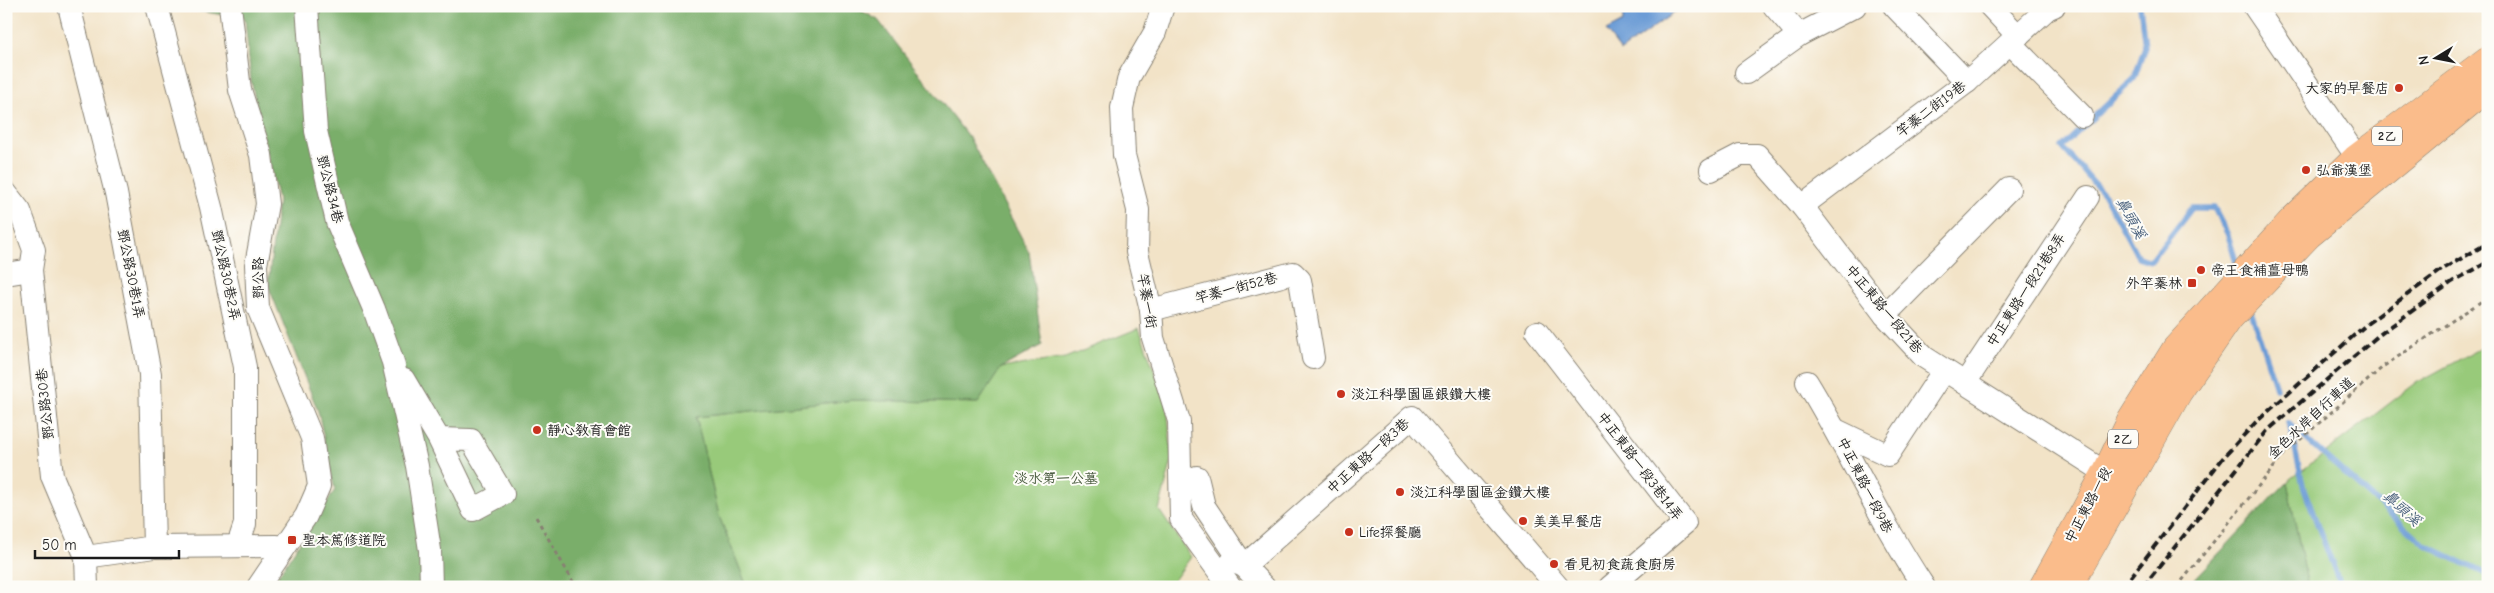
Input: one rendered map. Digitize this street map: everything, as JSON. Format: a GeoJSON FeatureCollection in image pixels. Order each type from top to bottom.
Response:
{"type":"FeatureCollection","features":[{"type":"Feature","properties":{"kind":"main road","name":"2乙"},"geometry":{"type":"LineString","coordinates":[[2224,310],[2300,228],[2356,159],[2488,60]]}},
{"type":"Feature","properties":{"kind":"main road","name":"2乙"},"geometry":{"type":"LineString","coordinates":[[2300,228],[2374,180],[2488,87]]}},
{"type":"Feature","properties":{"kind":"main road","name":"中正東路一段"},"geometry":{"type":"LineString","coordinates":[[2043,587],[2132,422],[2176,349],[2224,310]]}},
{"type":"Feature","properties":{"kind":"main road","name":"中正東路一段"},"geometry":{"type":"LineString","coordinates":[[2068,587],[2224,310]]}},
{"type":"Feature","properties":{"kind":"street","name":"鄧公路30巷1弄"},"geometry":{"type":"LineString","coordinates":[[68,6],[116,192],[150,374],[154,548]]}},
{"type":"Feature","properties":{"kind":"street","name":"鄧公路"},"geometry":{"type":"LineString","coordinates":[[230,6],[240,90],[261,154],[267,204],[256,265],[258,308],[312,438],[319,486],[306,516],[258,587]]}},
{"type":"Feature","properties":{"kind":"street","name":"鄧公路34巷"},"geometry":{"type":"LineString","coordinates":[[307,6],[316,131],[338,222],[374,309],[393,362],[417,466],[430,550],[431,587]]}},
{"type":"Feature","properties":{"kind":"street","name":"竿蓁一街"},"geometry":{"type":"LineString","coordinates":[[1164,6],[1155,32],[1129,77],[1122,108],[1124,155],[1138,210],[1137,252],[1151,310],[1153,338],[1180,421],[1182,461],[1188,478],[1181,519],[1230,587]]}},
{"type":"Feature","properties":{"kind":"street"},"geometry":{"type":"LineString","coordinates":[[1774,6],[1799,35]]}},
{"type":"Feature","properties":{"kind":"street"},"geometry":{"type":"LineString","coordinates":[[1746,72],[1799,35],[1855,6]]}},
{"type":"Feature","properties":{"kind":"street"},"geometry":{"type":"LineString","coordinates":[[1894,6],[1967,82]]}},
{"type":"Feature","properties":{"kind":"street"},"geometry":{"type":"LineString","coordinates":[[1990,6],[2014,40],[2082,116]]}},
{"type":"Feature","properties":{"kind":"street","name":"竿蓁二街19巷"},"geometry":{"type":"LineString","coordinates":[[1802,206],[1967,82],[2048,9],[2054,6]]}},
{"type":"Feature","properties":{"kind":"street"},"geometry":{"type":"LineString","coordinates":[[2254,6],[2356,159],[2374,180]]}},
{"type":"Feature","properties":{"kind":"street","name":"鄧公路30巷2弄"},"geometry":{"type":"LineString","coordinates":[[158,8],[211,207],[246,367],[245,524],[238,545]]}},
{"type":"Feature","properties":{"kind":"street","name":"中正東路一段21巷"},"geometry":{"type":"LineString","coordinates":[[1711,170],[1740,156],[1757,155],[1802,206],[1885,315],[1924,357],[2106,473]]}},
{"type":"Feature","properties":{"kind":"street"},"geometry":{"type":"LineString","coordinates":[[1885,315],[2009,189]]}},
{"type":"Feature","properties":{"kind":"street","name":"鄧公路30巷"},"geometry":{"type":"LineString","coordinates":[[6,193],[20,211],[34,250],[31,270],[52,476],[86,556]]}},
{"type":"Feature","properties":{"kind":"street","name":"中正東路一段21巷8弄"},"geometry":{"type":"LineString","coordinates":[[1965,383],[2088,197]]}},
{"type":"Feature","properties":{"kind":"street"},"geometry":{"type":"LineString","coordinates":[[6,274],[31,270]]}},
{"type":"Feature","properties":{"kind":"street","name":"竿蓁一街52巷"},"geometry":{"type":"LineString","coordinates":[[1151,310],[1293,273],[1300,280],[1313,358]]}},
{"type":"Feature","properties":{"kind":"street","name":"中正東路一段3巷14弄"},"geometry":{"type":"LineString","coordinates":[[1537,332],[1685,522],[1610,587]]}},
{"type":"Feature","properties":{"kind":"street","name":"鄧公路34巷"},"geometry":{"type":"LineString","coordinates":[[393,362],[439,439]]}},
{"type":"Feature","properties":{"kind":"street"},"geometry":{"type":"LineString","coordinates":[[1836,430],[1888,455],[1944,370]]}},
{"type":"Feature","properties":{"kind":"street","name":"中正東路一段9巷"},"geometry":{"type":"LineString","coordinates":[[1807,382],[1836,430],[1897,547],[1924,587]]}},
{"type":"Feature","properties":{"kind":"street","name":"中正東路一段3巷"},"geometry":{"type":"LineString","coordinates":[[1244,566],[1412,417],[1558,587]]}},
{"type":"Feature","properties":{"kind":"street"},"geometry":{"type":"LineString","coordinates":[[1188,478],[1204,506],[1244,566],[1264,587]]}},
{"type":"Feature","properties":{"kind":"street"},"geometry":{"type":"LineString","coordinates":[[87,587],[86,556],[154,548],[238,545],[277,546]]}},
{"type":"Feature","properties":{"kind":"path","name":"金色水岸自行車道"},"geometry":{"type":"LineString","coordinates":[[2177,587],[2286,452],[2384,366],[2488,296]]}},
{"type":"Feature","properties":{"kind":"path"},"geometry":{"type":"LineString","coordinates":[[536,517],[576,587]]}},
{"type":"Feature","properties":{"kind":"green space"},"geometry":{"type":"Polygon","coordinates":[[[173,6],[853,6],[878,20],[970,139],[1029,252],[1042,345],[1001,368],[978,403],[853,400],[696,417],[719,516],[747,587],[270,587],[335,490],[318,411],[268,285],[278,200],[251,81],[245,19],[173,6]]]}},
{"type":"Feature","properties":{"kind":"green space","name":"淡水第一公墓"},"geometry":{"type":"Polygon","coordinates":[[[1139,328],[1167,405],[1172,460],[1159,510],[1191,557],[1169,587],[747,587],[719,516],[696,417],[853,400],[978,403],[1001,368],[1065,358],[1139,328]]]}},
{"type":"Feature","properties":{"kind":"green space"},"geometry":{"type":"Polygon","coordinates":[[[2488,344],[2488,587],[2308,587],[2287,482],[2416,383],[2488,344]]]}},
{"type":"Feature","properties":{"kind":"green space"},"geometry":{"type":"Polygon","coordinates":[[[2287,482],[2308,587],[2187,587],[2287,482]]]}},
{"type":"Feature","properties":{"kind":"water"},"geometry":{"type":"Polygon","coordinates":[[[1622,6],[1683,6],[1621,51],[1606,31],[1623,22],[1622,6]]]}},
{"type":"Feature","properties":{"kind":"waterway","name":"鼻頭溪"},"geometry":{"type":"LineString","coordinates":[[2140,6],[2145,47],[2134,79],[2062,147],[2105,196],[2138,257],[2151,261],[2192,208],[2214,208],[2228,235],[2238,268]]}},
{"type":"Feature","properties":{"kind":"waterway","name":"鼻頭溪"},"geometry":{"type":"LineString","coordinates":[[2250,308],[2276,388]]}},
{"type":"Feature","properties":{"kind":"waterway","name":"鼻頭溪"},"geometry":{"type":"LineString","coordinates":[[2288,423],[2424,544],[2488,575]]}},
{"type":"Feature","properties":{"kind":"waterway","name":"鼻頭溪"},"geometry":{"type":"LineString","coordinates":[[2289,423],[2304,489],[2341,587]]}},
{"type":"Feature","properties":{"kind":"railway"},"geometry":{"type":"LineString","coordinates":[[2123,587],[2223,458],[2255,423],[2368,323],[2443,269],[2488,243]]}},
{"type":"Feature","properties":{"kind":"railway"},"geometry":{"type":"LineString","coordinates":[[2143,587],[2267,431],[2379,335],[2452,282],[2488,262]]}},
{"type":"Feature","properties":{"kind":"place","name":"大家的早餐店"},"geometry":{"type":"Point","coordinates":[2399,88]}},
{"type":"Feature","properties":{"kind":"place","name":"弘爺漢堡"},"geometry":{"type":"Point","coordinates":[2306,170]}},
{"type":"Feature","properties":{"kind":"place","name":"帝王食補薑母鴨"},"geometry":{"type":"Point","coordinates":[2201,270]}},
{"type":"Feature","properties":{"kind":"place","name":"外竿蓁林"},"geometry":{"type":"Point","coordinates":[2192,283]}},
{"type":"Feature","properties":{"kind":"place","name":"淡江科學園區銀鑽大樓"},"geometry":{"type":"Point","coordinates":[1341,394]}},
{"type":"Feature","properties":{"kind":"place","name":"靜心教育會館"},"geometry":{"type":"Point","coordinates":[537,430]}},
{"type":"Feature","properties":{"kind":"place","name":"淡江科學園區金鑽大樓"},"geometry":{"type":"Point","coordinates":[1400,492]}},
{"type":"Feature","properties":{"kind":"place","name":"美美早餐店"},"geometry":{"type":"Point","coordinates":[1523,521]}},
{"type":"Feature","properties":{"kind":"place","name":"Life探餐廳"},"geometry":{"type":"Point","coordinates":[1349,532]}},
{"type":"Feature","properties":{"kind":"place","name":"聖本篤修道院"},"geometry":{"type":"Point","coordinates":[292,540]}},
{"type":"Feature","properties":{"kind":"place","name":"看見初食蔬食廚房"},"geometry":{"type":"Point","coordinates":[1554,564]}}]}
